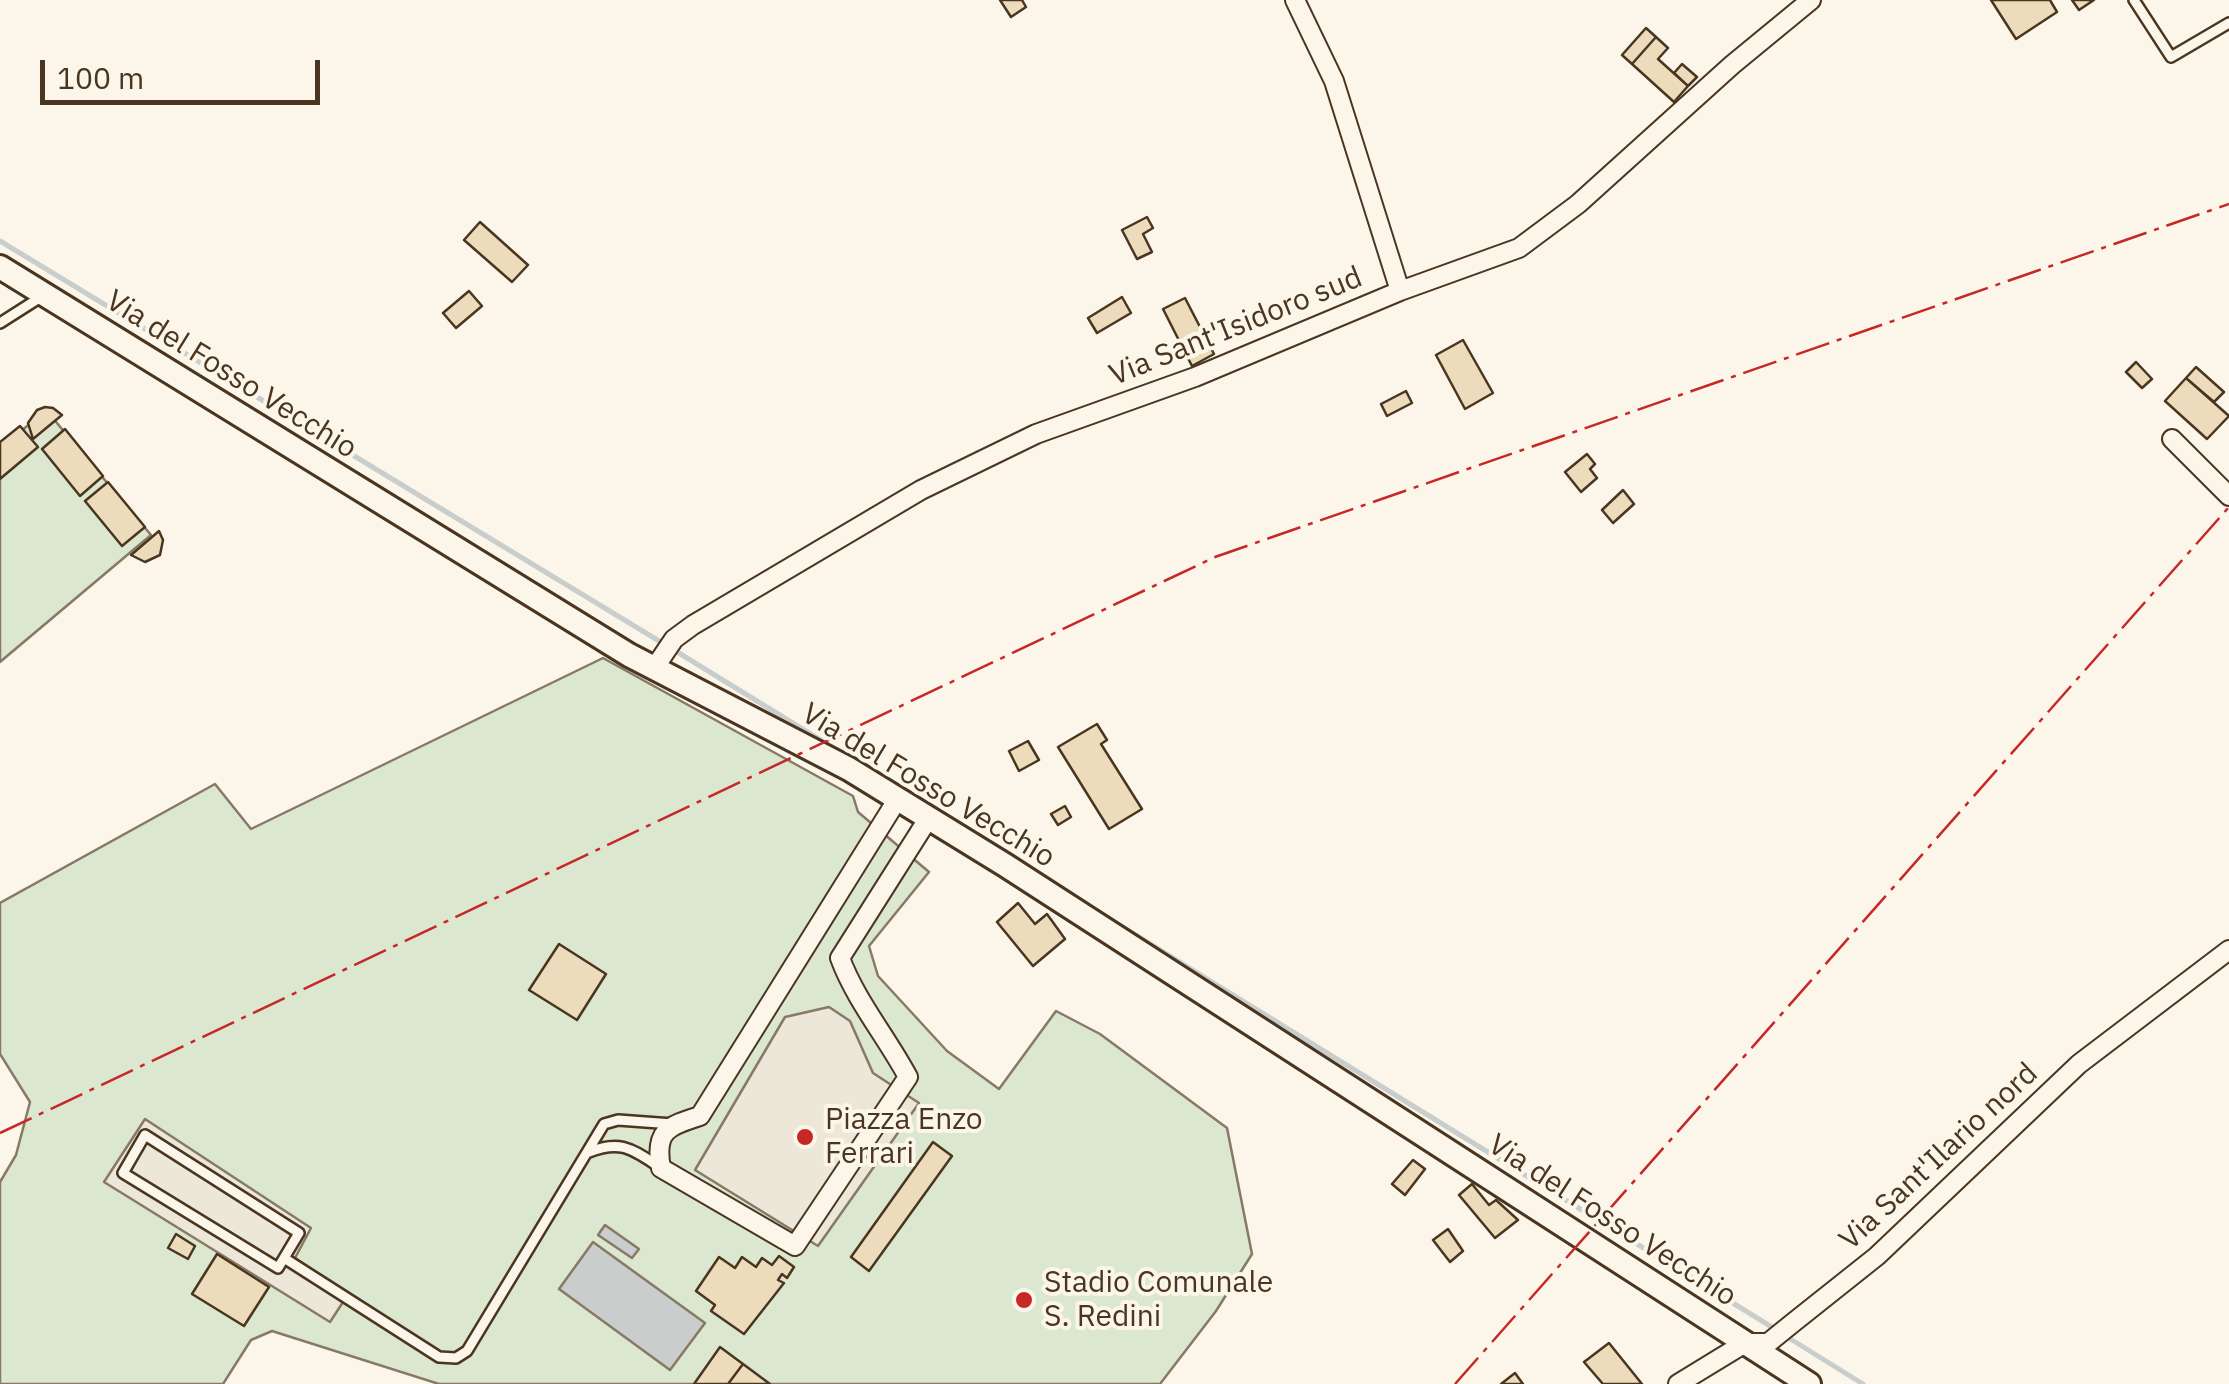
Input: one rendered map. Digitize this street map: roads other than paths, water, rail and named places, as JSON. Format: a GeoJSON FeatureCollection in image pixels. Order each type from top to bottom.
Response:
{"type":"FeatureCollection","features":[{"type":"Feature","properties":{"kind":"street"},"geometry":{"type":"LineString","coordinates":[[1295,0],[1334,81],[1400,291]]}},
{"type":"Feature","properties":{"kind":"street","name":"Via Sant'Isidoro sud"},"geometry":{"type":"LineString","coordinates":[[664,653],[921,490],[1036,434],[1520,248],[1578,204],[1732,65],[1812,0]]}},
{"type":"Feature","properties":{"kind":"street","name":"Via del Fosso Vecchio"},"geometry":{"type":"LineString","coordinates":[[0,268],[489,570],[664,653],[1756,1343],[1809,1384]]}},
{"type":"Feature","properties":{"kind":"street"},"geometry":{"type":"LineString","coordinates":[[2172,439],[2229,496]]}},
{"type":"Feature","properties":{"kind":"street"},"geometry":{"type":"LineString","coordinates":[[808,946],[840,958],[854,993],[884,1033],[908,1077],[795,1246],[661,1168],[661,1136],[673,1124],[700,1116],[897,800]]}},
{"type":"Feature","properties":{"kind":"street"},"geometry":{"type":"LineString","coordinates":[[840,958],[928,819]]}},
{"type":"Feature","properties":{"kind":"street","name":"Via Sant'Ilario nord"},"geometry":{"type":"LineString","coordinates":[[1678,1384],[1794,1322],[1877,1256],[2078,1064],[2229,950]]}},
{"type":"Feature","properties":{"kind":"lane"},"geometry":{"type":"LineString","coordinates":[[2134,0],[2171,56],[2229,23]]}},
{"type":"Feature","properties":{"kind":"lane"},"geometry":{"type":"LineString","coordinates":[[0,323],[46,295]]}},
{"type":"Feature","properties":{"kind":"lane"},"geometry":{"type":"LineString","coordinates":[[284,1258],[439,1356],[456,1358],[467,1351],[604,1124],[657,1120],[673,1124]]}},
{"type":"Feature","properties":{"kind":"lane"},"geometry":{"type":"LineString","coordinates":[[145,1136],[299,1233],[284,1258],[278,1268],[123,1172],[145,1136]]}},
{"type":"Feature","properties":{"kind":"lane"},"geometry":{"type":"LineString","coordinates":[[586,1153],[611,1144],[634,1151],[661,1168]]}},
{"type":"Feature","properties":{"kind":"waterway"},"geometry":{"type":"LineString","coordinates":[[0,241],[664,644]]}},
{"type":"Feature","properties":{"kind":"waterway"},"geometry":{"type":"LineString","coordinates":[[674,650],[835,749]]}},
{"type":"Feature","properties":{"kind":"waterway"},"geometry":{"type":"LineString","coordinates":[[1095,910],[1775,1329]]}},
{"type":"Feature","properties":{"kind":"waterway"},"geometry":{"type":"LineString","coordinates":[[1784,1335],[1863,1384]]}},
{"type":"Feature","properties":{"kind":"place","name":"Piazza Enzo Ferrari"},"geometry":{"type":"Point","coordinates":[805,1137]}},
{"type":"Feature","properties":{"kind":"place","name":"Stadio Comunale S. Redini"},"geometry":{"type":"Point","coordinates":[1024,1300]}}]}
